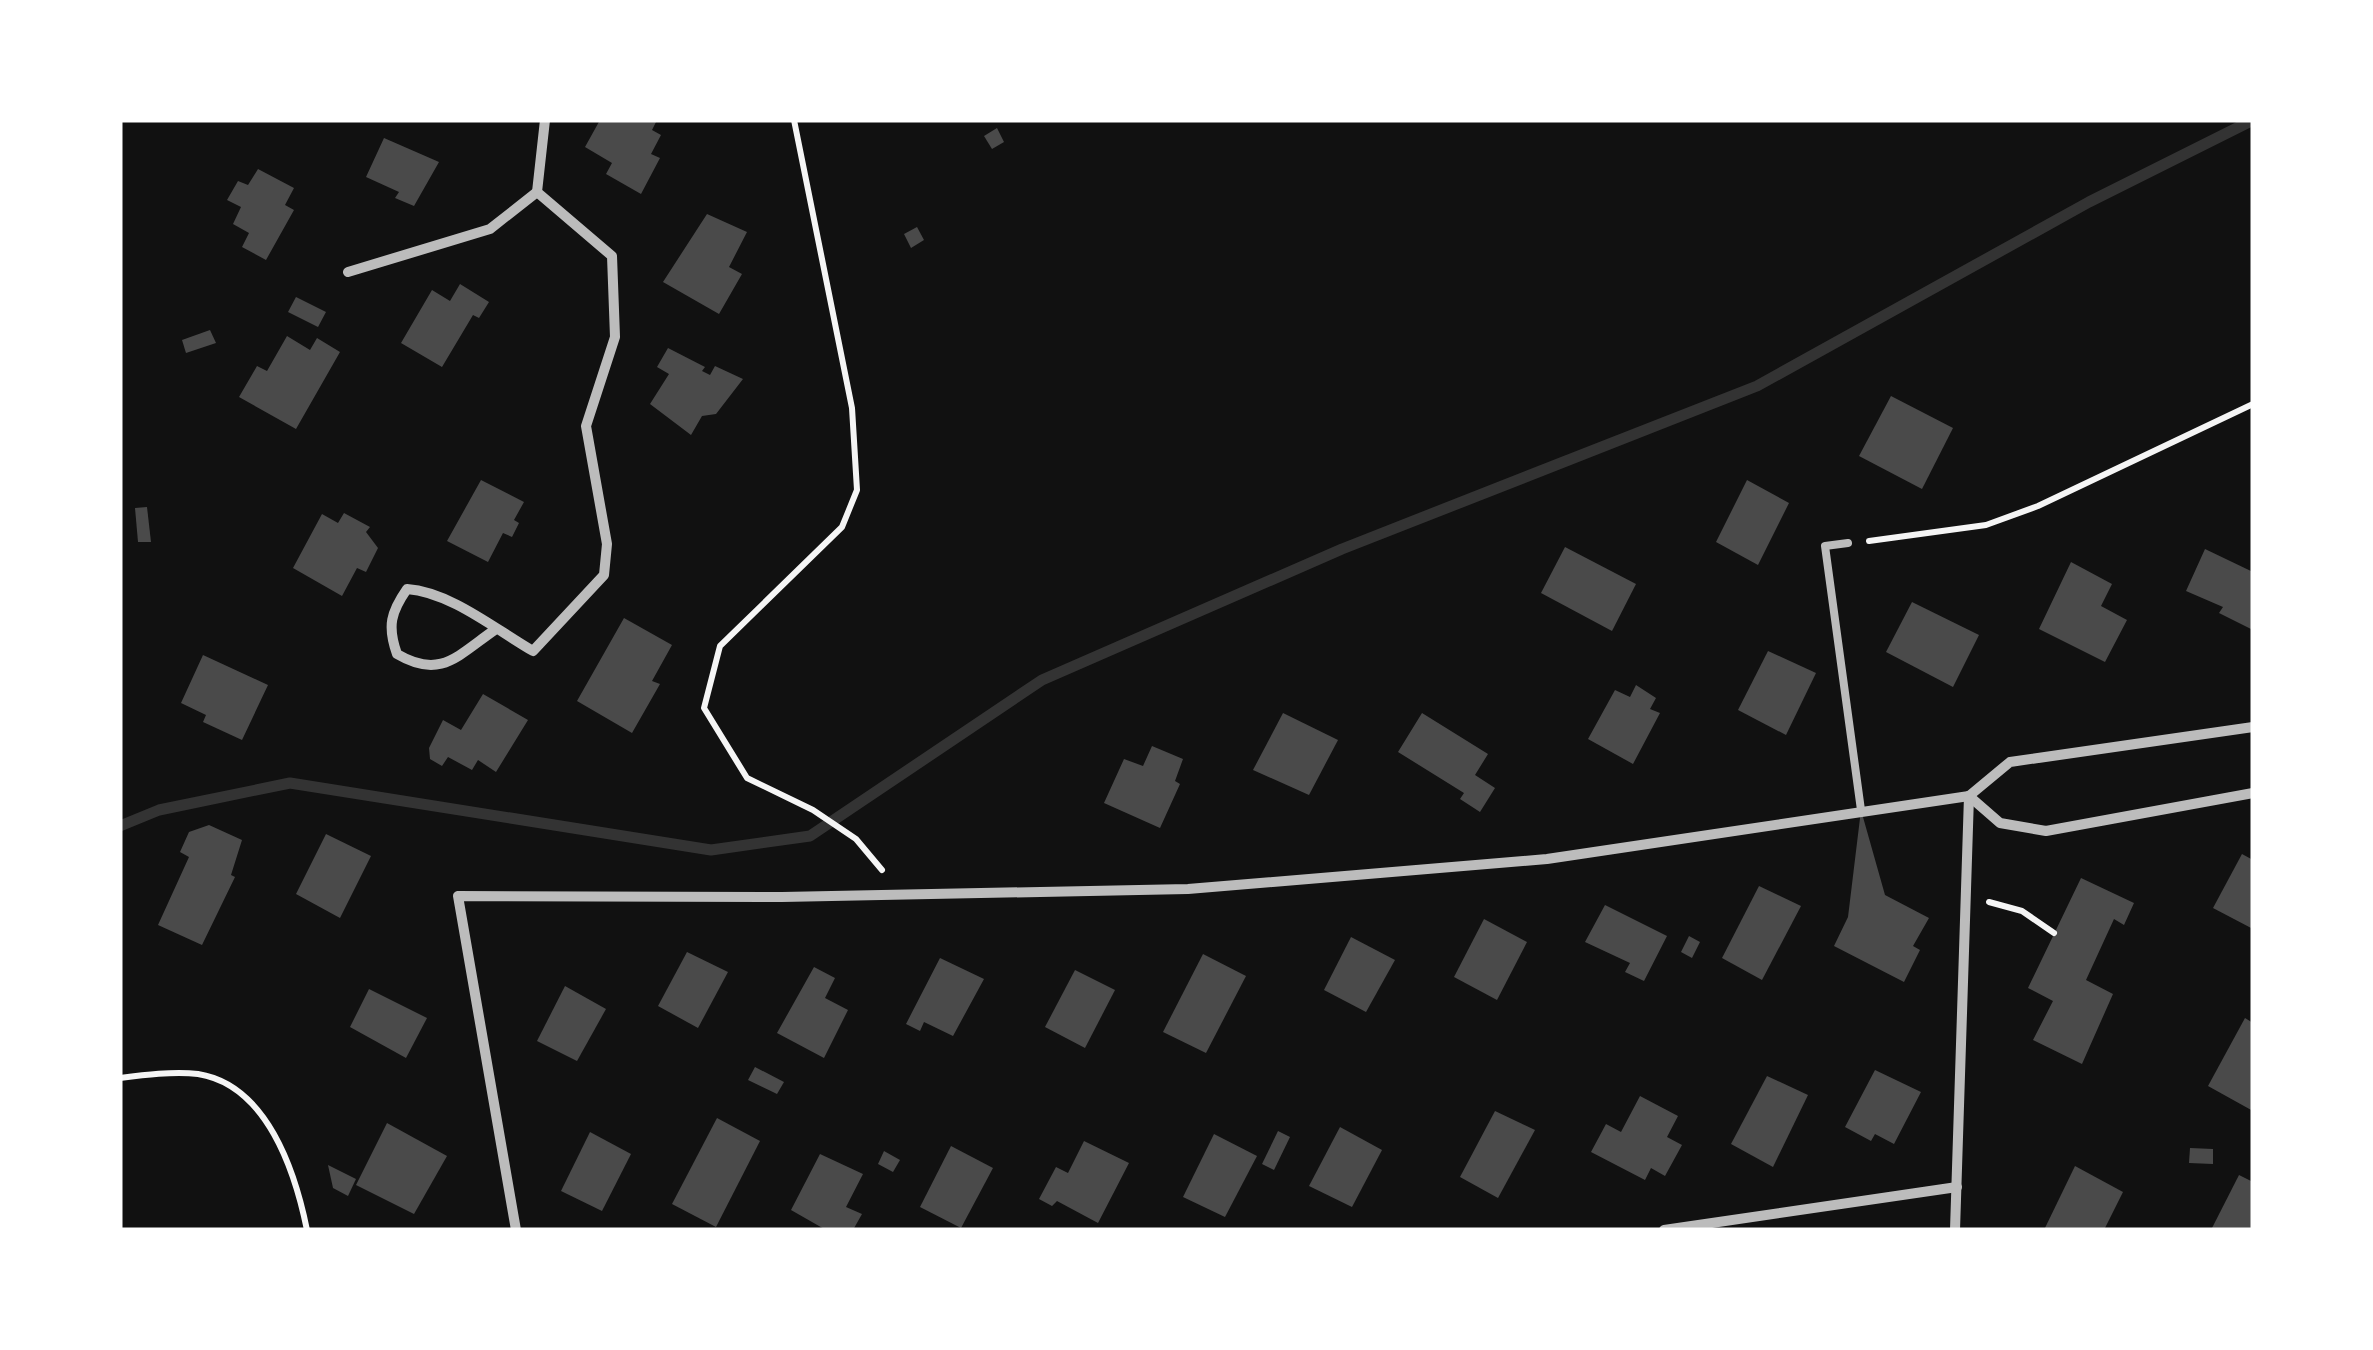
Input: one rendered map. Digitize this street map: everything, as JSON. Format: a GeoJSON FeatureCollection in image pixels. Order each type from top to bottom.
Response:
{"type":"FeatureCollection","features":[{"type":"Feature","properties":{"kind":"street"},"geometry":{"type":"LineString","coordinates":[[348,272],[490,230],[536,192],[546,120]]}},
{"type":"Feature","properties":{"kind":"street"},"geometry":{"type":"LineString","coordinates":[[496,630],[441,666],[418,666],[397,654],[390,632],[392,610],[407,589],[427,590],[533,651],[604,575],[607,544],[586,426],[615,337],[612,256],[536,192]]}},
{"type":"Feature","properties":{"kind":"street"},"geometry":{"type":"LineString","coordinates":[[516,1230],[458,896],[782,897],[1188,888],[1528,860],[1969,796],[2010,762],[2253,726]]}},
{"type":"Feature","properties":{"kind":"street"},"geometry":{"type":"LineString","coordinates":[[1969,796],[2000,822],[2046,831],[2253,793]]}},
{"type":"Feature","properties":{"kind":"street"},"geometry":{"type":"LineString","coordinates":[[1955,1230],[1969,796]]}},
{"type":"Feature","properties":{"kind":"street"},"geometry":{"type":"LineString","coordinates":[[1664,1230],[1957,1187]]}},
{"type":"Feature","properties":{"kind":"lane"},"geometry":{"type":"LineString","coordinates":[[1848,544],[1826,546],[1861,810]]}},
{"type":"Feature","properties":{"kind":"path"},"geometry":{"type":"LineString","coordinates":[[794,120],[852,408],[856,490],[842,527],[720,646],[704,708],[748,778],[812,810],[856,839],[900,892]]}},
{"type":"Feature","properties":{"kind":"path"},"geometry":{"type":"LineString","coordinates":[[1848,544],[1986,525],[2038,506],[2253,404]]}},
{"type":"Feature","properties":{"kind":"path"},"geometry":{"type":"LineString","coordinates":[[1968,896],[2022,910],[2054,933]]}},
{"type":"Feature","properties":{"kind":"path"},"geometry":{"type":"LineString","coordinates":[[120,1078],[200,1074],[246,1097],[284,1148],[307,1230]]}},
{"type":"Feature","properties":{"kind":"building"},"geometry":{"type":"Polygon","coordinates":[[[600,120],[657,120],[652,130],[661,135],[651,154],[660,158],[641,194],[606,174],[612,163],[585,147],[600,120]]]}},
{"type":"Feature","properties":{"kind":"building"},"geometry":{"type":"Polygon","coordinates":[[[997,128],[1004,142],[992,149],[984,136],[997,128]]]}},
{"type":"Feature","properties":{"kind":"building"},"geometry":{"type":"Polygon","coordinates":[[[384,138],[439,162],[414,206],[395,198],[399,192],[366,177],[384,138]]]}},
{"type":"Feature","properties":{"kind":"building"},"geometry":{"type":"Polygon","coordinates":[[[258,169],[294,188],[285,205],[294,210],[266,260],[242,247],[249,233],[233,224],[241,207],[227,200],[238,181],[248,185],[258,169]]]}},
{"type":"Feature","properties":{"kind":"building"},"geometry":{"type":"Polygon","coordinates":[[[707,214],[747,232],[729,267],[742,274],[719,314],[663,282],[707,214]]]}},
{"type":"Feature","properties":{"kind":"building"},"geometry":{"type":"Polygon","coordinates":[[[917,227],[924,240],[911,248],[904,234],[917,227]]]}},
{"type":"Feature","properties":{"kind":"building"},"geometry":{"type":"Polygon","coordinates":[[[460,284],[489,302],[479,318],[473,315],[442,367],[401,343],[432,290],[450,301],[460,284]]]}},
{"type":"Feature","properties":{"kind":"building"},"geometry":{"type":"Polygon","coordinates":[[[296,297],[326,312],[318,327],[288,312],[296,297]]]}},
{"type":"Feature","properties":{"kind":"building"},"geometry":{"type":"Polygon","coordinates":[[[210,330],[216,343],[186,353],[182,340],[210,330]]]}},
{"type":"Feature","properties":{"kind":"building"},"geometry":{"type":"Polygon","coordinates":[[[287,336],[310,350],[317,338],[340,352],[296,429],[239,397],[257,366],[267,371],[287,336]]]}},
{"type":"Feature","properties":{"kind":"building"},"geometry":{"type":"Polygon","coordinates":[[[668,348],[705,367],[702,371],[710,375],[715,366],[743,379],[716,414],[702,416],[691,435],[650,404],[669,374],[657,367],[668,348]]]}},
{"type":"Feature","properties":{"kind":"building"},"geometry":{"type":"Polygon","coordinates":[[[1891,396],[1953,428],[1922,489],[1859,456],[1891,396]]]}},
{"type":"Feature","properties":{"kind":"building"},"geometry":{"type":"Polygon","coordinates":[[[481,480],[524,502],[514,520],[519,523],[512,537],[503,533],[488,562],[447,541],[481,480]]]}},
{"type":"Feature","properties":{"kind":"building"},"geometry":{"type":"Polygon","coordinates":[[[1747,480],[1789,503],[1758,565],[1716,542],[1747,480]]]}},
{"type":"Feature","properties":{"kind":"building"},"geometry":{"type":"Polygon","coordinates":[[[147,507],[151,542],[138,542],[135,508],[147,507]]]}},
{"type":"Feature","properties":{"kind":"building"},"geometry":{"type":"Polygon","coordinates":[[[344,513],[370,527],[366,532],[378,548],[366,572],[357,568],[342,596],[293,568],[322,514],[338,523],[344,513]]]}},
{"type":"Feature","properties":{"kind":"building"},"geometry":{"type":"Polygon","coordinates":[[[1565,547],[1636,584],[1612,631],[1541,593],[1565,547]]]}},
{"type":"Feature","properties":{"kind":"building"},"geometry":{"type":"Polygon","coordinates":[[[2205,549],[2253,572],[2253,630],[2219,613],[2223,607],[2186,591],[2205,549]]]}},
{"type":"Feature","properties":{"kind":"building"},"geometry":{"type":"Polygon","coordinates":[[[2071,562],[2112,584],[2101,606],[2127,620],[2105,662],[2039,629],[2071,562]]]}},
{"type":"Feature","properties":{"kind":"building"},"geometry":{"type":"Polygon","coordinates":[[[1912,602],[1979,635],[1953,687],[1886,652],[1912,602]]]}},
{"type":"Feature","properties":{"kind":"building"},"geometry":{"type":"Polygon","coordinates":[[[624,618],[672,645],[652,681],[660,684],[632,733],[577,701],[624,618]]]}},
{"type":"Feature","properties":{"kind":"building"},"geometry":{"type":"Polygon","coordinates":[[[1768,651],[1816,673],[1786,735],[1738,710],[1768,651]]]}},
{"type":"Feature","properties":{"kind":"building"},"geometry":{"type":"Polygon","coordinates":[[[203,655],[268,685],[242,740],[203,722],[206,715],[181,703],[203,655]]]}},
{"type":"Feature","properties":{"kind":"building"},"geometry":{"type":"Polygon","coordinates":[[[1636,685],[1656,698],[1650,709],[1660,713],[1633,764],[1588,739],[1615,690],[1630,697],[1636,685]]]}},
{"type":"Feature","properties":{"kind":"building"},"geometry":{"type":"Polygon","coordinates":[[[483,694],[528,720],[496,772],[478,760],[472,770],[448,757],[442,766],[430,759],[429,748],[443,720],[461,730],[483,694]]]}},
{"type":"Feature","properties":{"kind":"building"},"geometry":{"type":"Polygon","coordinates":[[[1283,713],[1338,740],[1309,795],[1253,770],[1283,713]]]}},
{"type":"Feature","properties":{"kind":"building"},"geometry":{"type":"Polygon","coordinates":[[[1422,713],[1488,754],[1475,775],[1495,788],[1480,812],[1460,799],[1464,793],[1398,752],[1422,713]]]}},
{"type":"Feature","properties":{"kind":"building"},"geometry":{"type":"Polygon","coordinates":[[[1152,746],[1183,759],[1175,781],[1180,784],[1160,828],[1104,803],[1124,759],[1143,766],[1152,746]]]}},
{"type":"Feature","properties":{"kind":"building"},"geometry":{"type":"Polygon","coordinates":[[[1861,810],[1885,895],[1929,918],[1913,946],[1920,950],[1904,982],[1834,946],[1848,917],[1861,810]]]}},
{"type":"Feature","properties":{"kind":"building"},"geometry":{"type":"Polygon","coordinates":[[[209,825],[242,840],[231,875],[235,877],[202,945],[158,925],[189,857],[180,852],[189,832],[209,825]]]}},
{"type":"Feature","properties":{"kind":"building"},"geometry":{"type":"Polygon","coordinates":[[[326,834],[371,856],[340,918],[296,894],[326,834]]]}},
{"type":"Feature","properties":{"kind":"building"},"geometry":{"type":"Polygon","coordinates":[[[2242,854],[2253,860],[2253,929],[2213,908],[2242,854]]]}},
{"type":"Feature","properties":{"kind":"building"},"geometry":{"type":"Polygon","coordinates":[[[2081,878],[2134,903],[2124,925],[2114,919],[2086,980],[2113,994],[2082,1064],[2033,1040],[2053,1001],[2028,988],[2081,878]]]}},
{"type":"Feature","properties":{"kind":"building"},"geometry":{"type":"Polygon","coordinates":[[[1759,886],[1801,906],[1762,980],[1722,958],[1759,886]]]}},
{"type":"Feature","properties":{"kind":"building"},"geometry":{"type":"Polygon","coordinates":[[[1605,905],[1667,936],[1644,981],[1625,972],[1630,963],[1585,942],[1605,905]]]}},
{"type":"Feature","properties":{"kind":"building"},"geometry":{"type":"Polygon","coordinates":[[[1484,919],[1527,942],[1497,1000],[1454,977],[1484,919]]]}},
{"type":"Feature","properties":{"kind":"building"},"geometry":{"type":"Polygon","coordinates":[[[1689,936],[1700,942],[1692,958],[1681,952],[1689,936]]]}},
{"type":"Feature","properties":{"kind":"building"},"geometry":{"type":"Polygon","coordinates":[[[1351,937],[1395,960],[1366,1012],[1324,990],[1351,937]]]}},
{"type":"Feature","properties":{"kind":"building"},"geometry":{"type":"Polygon","coordinates":[[[687,952],[728,972],[698,1028],[658,1006],[687,952]]]}},
{"type":"Feature","properties":{"kind":"building"},"geometry":{"type":"Polygon","coordinates":[[[1203,954],[1246,976],[1206,1053],[1163,1032],[1203,954]]]}},
{"type":"Feature","properties":{"kind":"building"},"geometry":{"type":"Polygon","coordinates":[[[940,958],[984,979],[953,1036],[924,1022],[920,1031],[906,1024],[940,958]]]}},
{"type":"Feature","properties":{"kind":"building"},"geometry":{"type":"Polygon","coordinates":[[[814,967],[835,978],[825,998],[848,1010],[824,1058],[777,1033],[814,967]]]}},
{"type":"Feature","properties":{"kind":"building"},"geometry":{"type":"Polygon","coordinates":[[[1075,970],[1115,990],[1085,1048],[1045,1027],[1075,970]]]}},
{"type":"Feature","properties":{"kind":"building"},"geometry":{"type":"Polygon","coordinates":[[[565,986],[606,1009],[577,1061],[537,1041],[565,986]]]}},
{"type":"Feature","properties":{"kind":"building"},"geometry":{"type":"Polygon","coordinates":[[[369,989],[427,1018],[406,1058],[350,1027],[369,989]]]}},
{"type":"Feature","properties":{"kind":"building"},"geometry":{"type":"Polygon","coordinates":[[[2245,1018],[2253,1023],[2253,1111],[2208,1086],[2245,1018]]]}},
{"type":"Feature","properties":{"kind":"building"},"geometry":{"type":"Polygon","coordinates":[[[755,1067],[784,1082],[777,1094],[748,1080],[755,1067]]]}},
{"type":"Feature","properties":{"kind":"building"},"geometry":{"type":"Polygon","coordinates":[[[1875,1070],[1921,1092],[1894,1144],[1875,1134],[1871,1141],[1845,1127],[1875,1070]]]}},
{"type":"Feature","properties":{"kind":"building"},"geometry":{"type":"Polygon","coordinates":[[[1767,1076],[1808,1095],[1773,1167],[1731,1144],[1767,1076]]]}},
{"type":"Feature","properties":{"kind":"building"},"geometry":{"type":"Polygon","coordinates":[[[1640,1096],[1678,1116],[1667,1137],[1682,1145],[1665,1176],[1651,1168],[1645,1180],[1591,1152],[1606,1124],[1621,1132],[1640,1096]]]}},
{"type":"Feature","properties":{"kind":"building"},"geometry":{"type":"Polygon","coordinates":[[[1495,1111],[1535,1130],[1498,1198],[1460,1177],[1495,1111]]]}},
{"type":"Feature","properties":{"kind":"building"},"geometry":{"type":"Polygon","coordinates":[[[717,1118],[760,1141],[716,1227],[672,1204],[717,1118]]]}},
{"type":"Feature","properties":{"kind":"building"},"geometry":{"type":"Polygon","coordinates":[[[387,1123],[447,1156],[414,1214],[356,1185],[387,1123]]]}},
{"type":"Feature","properties":{"kind":"building"},"geometry":{"type":"Polygon","coordinates":[[[1340,1127],[1382,1150],[1352,1207],[1309,1186],[1340,1127]]]}},
{"type":"Feature","properties":{"kind":"building"},"geometry":{"type":"Polygon","coordinates":[[[1278,1131],[1290,1137],[1274,1170],[1262,1164],[1278,1131]]]}},
{"type":"Feature","properties":{"kind":"building"},"geometry":{"type":"Polygon","coordinates":[[[590,1132],[631,1154],[602,1211],[561,1191],[590,1132]]]}},
{"type":"Feature","properties":{"kind":"building"},"geometry":{"type":"Polygon","coordinates":[[[1214,1134],[1257,1156],[1225,1217],[1183,1197],[1214,1134]]]}},
{"type":"Feature","properties":{"kind":"building"},"geometry":{"type":"Polygon","coordinates":[[[1084,1141],[1129,1163],[1098,1223],[1057,1201],[1052,1206],[1039,1199],[1056,1167],[1068,1173],[1084,1141]]]}},
{"type":"Feature","properties":{"kind":"building"},"geometry":{"type":"Polygon","coordinates":[[[951,1146],[993,1168],[961,1228],[920,1207],[951,1146]]]}},
{"type":"Feature","properties":{"kind":"building"},"geometry":{"type":"Polygon","coordinates":[[[2190,1148],[2213,1149],[2213,1164],[2189,1163],[2190,1148]]]}},
{"type":"Feature","properties":{"kind":"building"},"geometry":{"type":"Polygon","coordinates":[[[884,1151],[900,1160],[893,1172],[878,1164],[884,1151]]]}},
{"type":"Feature","properties":{"kind":"building"},"geometry":{"type":"Polygon","coordinates":[[[820,1154],[863,1174],[846,1207],[862,1214],[853,1230],[826,1230],[791,1210],[820,1154]]]}},
{"type":"Feature","properties":{"kind":"building"},"geometry":{"type":"Polygon","coordinates":[[[328,1165],[356,1179],[348,1196],[333,1188],[328,1165]]]}},
{"type":"Feature","properties":{"kind":"building"},"geometry":{"type":"Polygon","coordinates":[[[2075,1166],[2123,1192],[2104,1230],[2044,1230],[2075,1166]]]}},
{"type":"Feature","properties":{"kind":"building"},"geometry":{"type":"Polygon","coordinates":[[[2239,1175],[2253,1182],[2253,1230],[2211,1230],[2239,1175]]]}},
{"type":"Feature","properties":{"kind":"waterway"},"geometry":{"type":"LineString","coordinates":[[120,826],[159,810],[290,783],[711,850],[810,836],[1042,680],[1342,549],[1757,386],[2089,202],[2253,120]]}}]}
